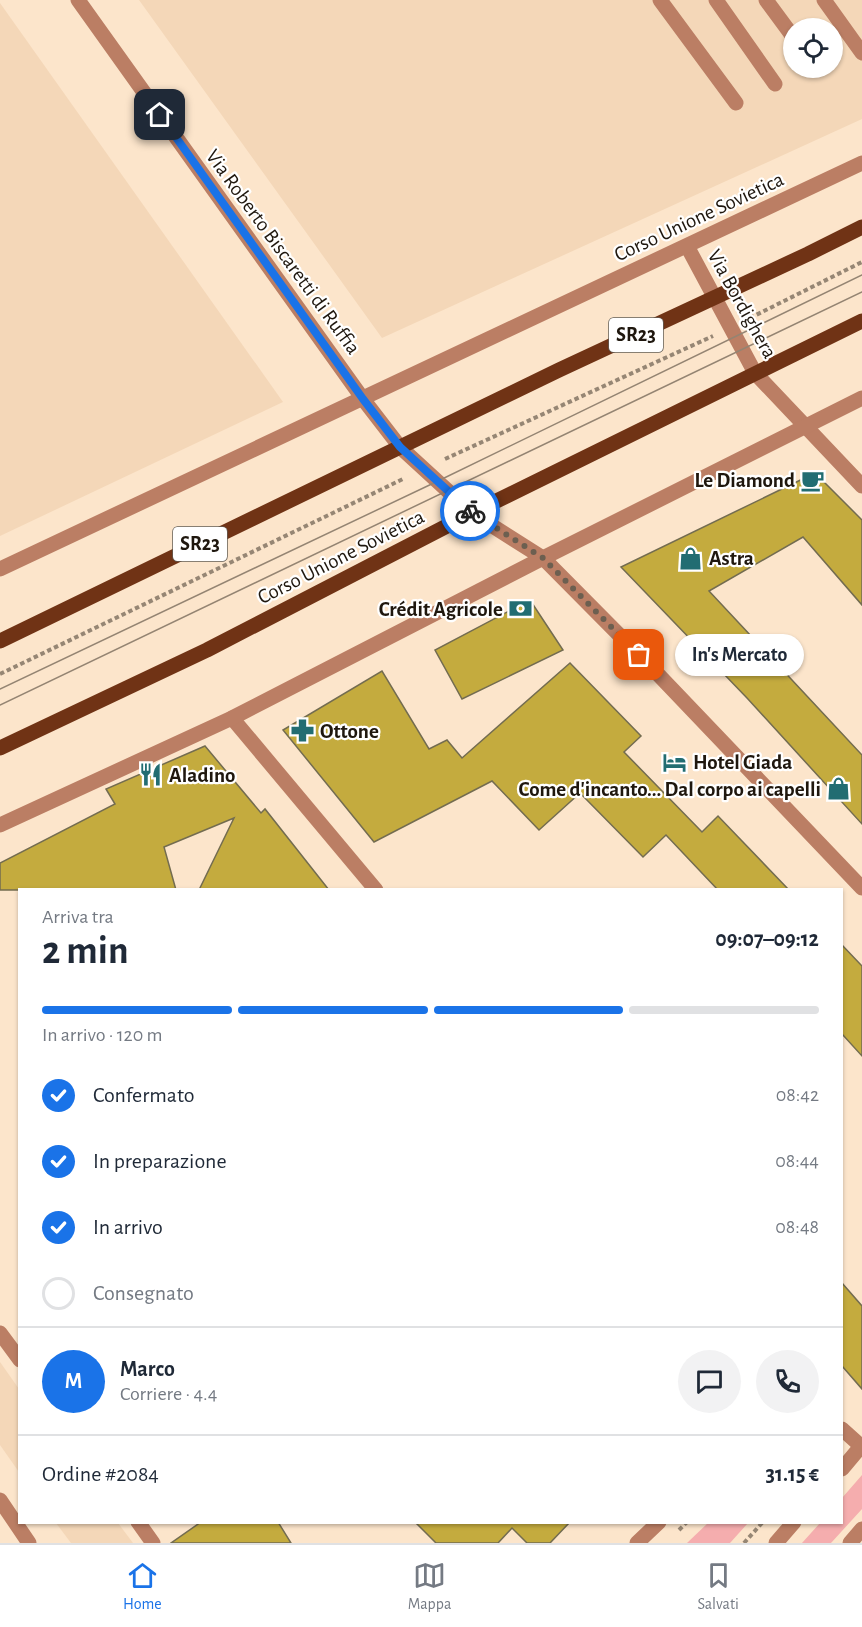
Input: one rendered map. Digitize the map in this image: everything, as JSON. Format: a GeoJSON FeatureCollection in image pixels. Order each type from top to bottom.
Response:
{"type":"FeatureCollection","features":[{"type":"Feature","properties":{"kind":"main road","name":"SR23"},"geometry":{"type":"LineString","coordinates":[[0,641],[559,370],[714,299],[862,227]]}},
{"type":"Feature","properties":{"kind":"main road","name":"Corso Unione Sovietica"},"geometry":{"type":"LineString","coordinates":[[0,748],[207,650],[472,513],[862,321]]}},
{"type":"Feature","properties":{"kind":"street","name":"Via Roberto Biscaretti di Ruffia"},"geometry":{"type":"LineString","coordinates":[[78,0],[363,399],[400,447],[472,513],[543,558],[652,668],[862,888]]}},
{"type":"Feature","properties":{"kind":"street"},"geometry":{"type":"LineString","coordinates":[[660,0],[736,103]]}},
{"type":"Feature","properties":{"kind":"street"},"geometry":{"type":"LineString","coordinates":[[716,0],[775,84]]}},
{"type":"Feature","properties":{"kind":"street"},"geometry":{"type":"LineString","coordinates":[[766,0],[783,23]]}},
{"type":"Feature","properties":{"kind":"street"},"geometry":{"type":"LineString","coordinates":[[824,0],[862,53]]}},
{"type":"Feature","properties":{"kind":"street","name":"Corso Unione Sovietica"},"geometry":{"type":"LineString","coordinates":[[0,569],[862,163]]}},
{"type":"Feature","properties":{"kind":"street","name":"Via Bordighera"},"geometry":{"type":"LineString","coordinates":[[687,246],[755,373],[862,486]]}},
{"type":"Feature","properties":{"kind":"street"},"geometry":{"type":"LineString","coordinates":[[0,825],[232,718],[543,558],[862,398]]}},
{"type":"Feature","properties":{"kind":"street"},"geometry":{"type":"LineString","coordinates":[[232,718],[374,888]]}},
{"type":"Feature","properties":{"kind":"street"},"geometry":{"type":"LineString","coordinates":[[0,1333],[18,1357]]}},
{"type":"Feature","properties":{"kind":"street"},"geometry":{"type":"LineString","coordinates":[[843,1430],[862,1446],[843,1468]]}},
{"type":"Feature","properties":{"kind":"street"},"geometry":{"type":"LineString","coordinates":[[0,1500],[29,1543]]}},
{"type":"Feature","properties":{"kind":"street"},"geometry":{"type":"LineString","coordinates":[[139,1524],[153,1543]]}},
{"type":"Feature","properties":{"kind":"street"},"geometry":{"type":"LineString","coordinates":[[637,1543],[656,1524]]}},
{"type":"Feature","properties":{"kind":"street"},"geometry":{"type":"LineString","coordinates":[[776,1543],[793,1524]]}},
{"type":"Feature","properties":{"kind":"street"},"geometry":{"type":"LineString","coordinates":[[850,1543],[862,1529]]}},
{"type":"Feature","properties":{"kind":"path"},"geometry":{"type":"LineString","coordinates":[[744,1543],[760,1524]]}},
{"type":"Feature","properties":{"kind":"shaded area"},"geometry":{"type":"Polygon","coordinates":[[[139,0],[862,0],[862,119],[382,338],[139,0]]]}},
{"type":"Feature","properties":{"kind":"shaded area"},"geometry":{"type":"Polygon","coordinates":[[[0,3],[283,402],[0,536],[0,3]]]}},
{"type":"Feature","properties":{"kind":"shaded area"},"geometry":{"type":"Polygon","coordinates":[[[0,1362],[18,1388],[18,1471],[0,1445],[0,1362]]]}},
{"type":"Feature","properties":{"kind":"shaded area"},"geometry":{"type":"Polygon","coordinates":[[[862,1475],[862,1509],[831,1543],[802,1543],[819,1524],[843,1524],[843,1497],[862,1475]]]}},
{"type":"Feature","properties":{"kind":"shaded area"},"geometry":{"type":"Polygon","coordinates":[[[57,1524],[119,1524],[133,1543],[71,1543],[57,1524]]]}},
{"type":"Feature","properties":{"kind":"shaded area"},"geometry":{"type":"Polygon","coordinates":[[[707,1524],[747,1524],[730,1543],[687,1543],[707,1524]]]}},
{"type":"Feature","properties":{"kind":"building"},"geometry":{"type":"Polygon","coordinates":[[[815,473],[862,520],[862,605],[803,537],[709,591],[862,755],[862,824],[747,698],[621,567],[815,473]]]}},
{"type":"Feature","properties":{"kind":"building"},"geometry":{"type":"Polygon","coordinates":[[[530,600],[563,650],[462,699],[435,650],[530,600]]]}},
{"type":"Feature","properties":{"kind":"building"},"geometry":{"type":"Polygon","coordinates":[[[570,663],[641,736],[624,752],[702,832],[718,816],[787,888],[716,888],[666,835],[643,857],[580,793],[539,830],[492,781],[374,842],[283,730],[382,671],[429,749],[447,740],[462,758],[570,663]]]}},
{"type":"Feature","properties":{"kind":"building"},"geometry":{"type":"Polygon","coordinates":[[[205,746],[261,813],[265,809],[327,888],[200,888],[234,818],[164,847],[175,888],[0,890],[0,863],[115,804],[106,789],[205,746]]]}},
{"type":"Feature","properties":{"kind":"building"},"geometry":{"type":"Polygon","coordinates":[[[843,946],[862,966],[862,1056],[843,1035],[843,946]]]}},
{"type":"Feature","properties":{"kind":"building"},"geometry":{"type":"Polygon","coordinates":[[[843,1284],[862,1306],[862,1389],[843,1367],[843,1284]]]}},
{"type":"Feature","properties":{"kind":"building"},"geometry":{"type":"Polygon","coordinates":[[[198,1524],[279,1524],[291,1543],[171,1543],[198,1524]]]}},
{"type":"Feature","properties":{"kind":"building"},"geometry":{"type":"Polygon","coordinates":[[[417,1524],[568,1524],[550,1543],[527,1543],[512,1528],[498,1543],[436,1543],[417,1524]]]}},
{"type":"Feature","properties":{"kind":"tram line"},"geometry":{"type":"LineString","coordinates":[[0,689],[438,481],[862,275]]}},
{"type":"Feature","properties":{"kind":"tram line"},"geometry":{"type":"LineString","coordinates":[[0,705],[862,292]]}},
{"type":"Feature","properties":{"kind":"way so far"},"geometry":{"type":"LineString","coordinates":[[470,511],[543,558],[639,655]]}},
{"type":"Feature","properties":{"kind":"place","name":"Le Diamond"},"geometry":{"type":"Point","coordinates":[813,480]}},
{"type":"Feature","properties":{"kind":"place","name":"Astra"},"geometry":{"type":"Point","coordinates":[691,558]}},
{"type":"Feature","properties":{"kind":"place","name":"Crédit Agricole"},"geometry":{"type":"Point","coordinates":[521,609]}},
{"type":"Feature","properties":{"kind":"place","name":"In's Mercato"},"geometry":{"type":"Point","coordinates":[639,655]}},
{"type":"Feature","properties":{"kind":"place","name":"Ottone"},"geometry":{"type":"Point","coordinates":[302,731]}},
{"type":"Feature","properties":{"kind":"place","name":"Hotel Giada"},"geometry":{"type":"Point","coordinates":[675,762]}},
{"type":"Feature","properties":{"kind":"place","name":"Aladino"},"geometry":{"type":"Point","coordinates":[151,775]}},
{"type":"Feature","properties":{"kind":"place","name":"Come d'incanto... Dal corpo ai capelli"},"geometry":{"type":"Point","coordinates":[839,789]}},
{"type":"Feature","properties":{"kind":"route"},"geometry":{"type":"LineString","coordinates":[[160,115],[363,399],[400,447],[470,511]]}}]}
